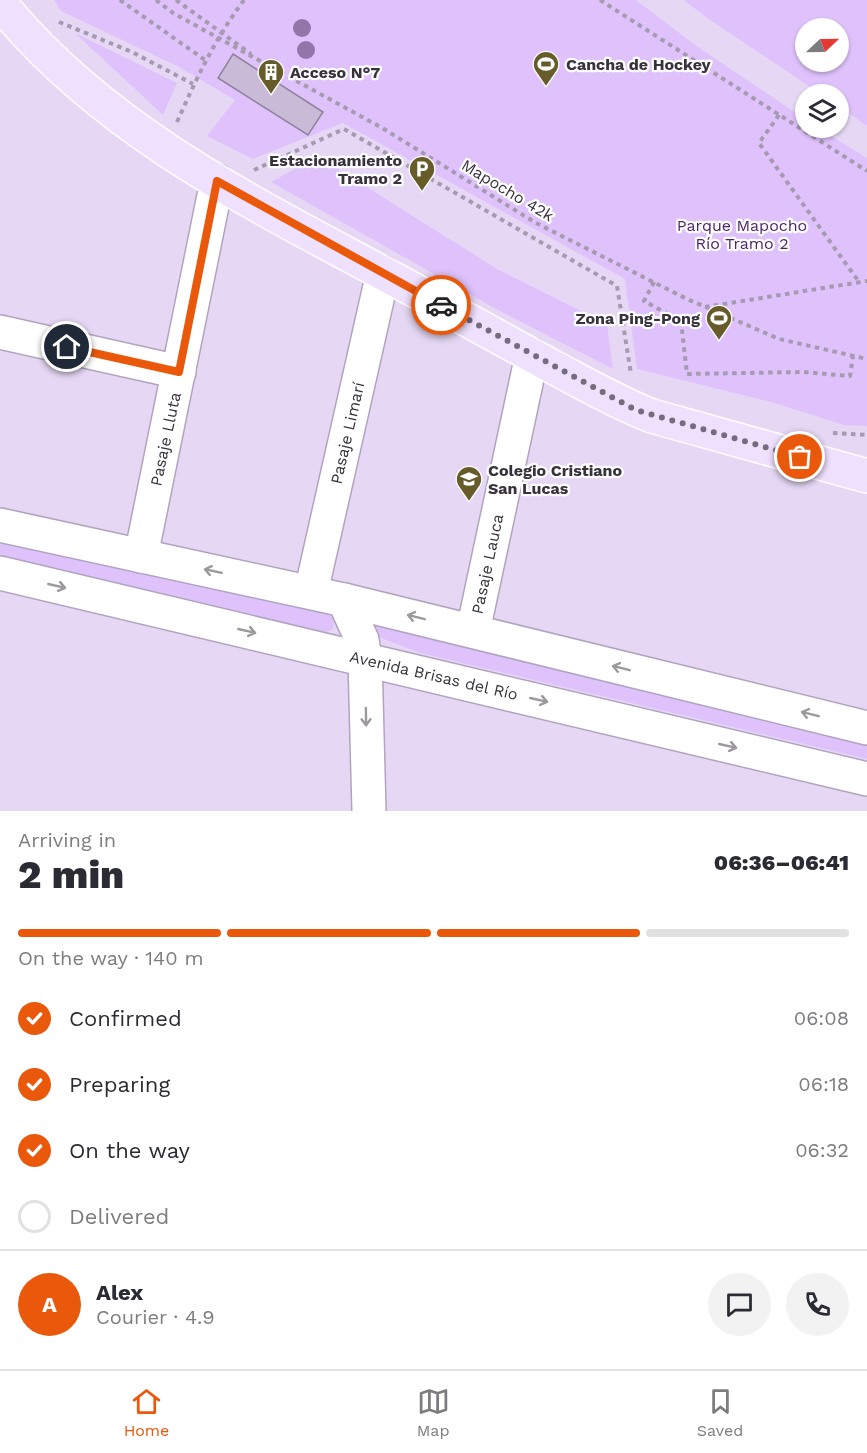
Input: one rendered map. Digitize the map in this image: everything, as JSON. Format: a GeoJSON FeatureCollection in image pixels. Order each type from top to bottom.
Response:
{"type":"FeatureCollection","features":[{"type":"Feature","properties":{"kind":"main road"},"geometry":{"type":"LineString","coordinates":[[2,15],[106,107],[165,149],[231,177],[383,273],[620,403],[652,416],[867,476]]}},
{"type":"Feature","properties":{"kind":"street","name":"Pasaje Lluta"},"geometry":{"type":"LineString","coordinates":[[141,556],[179,372],[231,177]]}},
{"type":"Feature","properties":{"kind":"street","name":"Pasaje Limarí"},"geometry":{"type":"LineString","coordinates":[[311,592],[383,273]]}},
{"type":"Feature","properties":{"kind":"street"},"geometry":{"type":"LineString","coordinates":[[0,332],[179,372]]}},
{"type":"Feature","properties":{"kind":"street","name":"Pasaje Lauca"},"geometry":{"type":"LineString","coordinates":[[472,631],[532,355]]}},
{"type":"Feature","properties":{"kind":"street"},"geometry":{"type":"LineString","coordinates":[[0,525],[311,592],[867,728]]}},
{"type":"Feature","properties":{"kind":"street","name":"Avenida Brisas del Río"},"geometry":{"type":"LineString","coordinates":[[0,573],[867,779]]}},
{"type":"Feature","properties":{"kind":"street"},"geometry":{"type":"LineString","coordinates":[[344,600],[362,640],[365,659],[369,811]]}},
{"type":"Feature","properties":{"kind":"path"},"geometry":{"type":"LineString","coordinates":[[120,0],[205,60]]}},
{"type":"Feature","properties":{"kind":"path","name":"Mapocho 42k"},"geometry":{"type":"LineString","coordinates":[[156,0],[173,13],[217,38],[384,129],[536,223],[704,307],[779,339],[867,360]]}},
{"type":"Feature","properties":{"kind":"path"},"geometry":{"type":"LineString","coordinates":[[176,0],[265,65]]}},
{"type":"Feature","properties":{"kind":"path"},"geometry":{"type":"LineString","coordinates":[[168,122],[175,127],[220,32],[244,0]]}},
{"type":"Feature","properties":{"kind":"path"},"geometry":{"type":"LineString","coordinates":[[600,0],[867,171]]}},
{"type":"Feature","properties":{"kind":"path"},"geometry":{"type":"LineString","coordinates":[[67,33],[50,18],[132,52],[194,84]]}},
{"type":"Feature","properties":{"kind":"path"},"geometry":{"type":"LineString","coordinates":[[779,115],[759,143],[859,282]]}},
{"type":"Feature","properties":{"kind":"path"},"geometry":{"type":"LineString","coordinates":[[231,177],[344,129],[617,286],[632,380]]}},
{"type":"Feature","properties":{"kind":"path"},"geometry":{"type":"LineString","coordinates":[[704,307],[867,281]]}},
{"type":"Feature","properties":{"kind":"path"},"geometry":{"type":"LineString","coordinates":[[654,282],[644,301],[681,321],[687,374],[803,372],[850,376],[853,356]]}},
{"type":"Feature","properties":{"kind":"path"},"geometry":{"type":"LineString","coordinates":[[857,441],[829,433],[867,435]]}},
{"type":"Feature","properties":{"kind":"green space","name":"Parque Mapocho Río Tramo 2"},"geometry":{"type":"Polygon","coordinates":[[[54,0],[636,0],[695,45],[795,112],[795,138],[834,138],[867,158],[867,426],[844,425],[771,402],[637,369],[625,279],[343,123],[253,159],[207,136],[235,100],[179,67],[61,11],[54,0]]]}},
{"type":"Feature","properties":{"kind":"green space"},"geometry":{"type":"Polygon","coordinates":[[[684,0],[867,0],[867,126],[849,113],[849,84],[806,84],[684,0]]]}},
{"type":"Feature","properties":{"kind":"green space"},"geometry":{"type":"Polygon","coordinates":[[[75,33],[177,83],[163,115],[75,33]]]}},
{"type":"Feature","properties":{"kind":"green space"},"geometry":{"type":"Polygon","coordinates":[[[311,160],[330,164],[497,269],[607,324],[613,369],[498,310],[271,182],[311,160]]]}},
{"type":"Feature","properties":{"kind":"green space"},"geometry":{"type":"Polygon","coordinates":[[[0,539],[328,613],[334,620],[333,629],[326,632],[0,561],[0,539]]]}},
{"type":"Feature","properties":{"kind":"green space"},"geometry":{"type":"Polygon","coordinates":[[[371,616],[867,735],[867,759],[420,653],[373,635],[371,616]]]}},
{"type":"Feature","properties":{"kind":"building","name":"Acceso N°7"},"geometry":{"type":"Polygon","coordinates":[[[233,54],[323,112],[308,135],[218,78],[233,54]]]}},
{"type":"Feature","properties":{"kind":"way so far"},"geometry":{"type":"LineString","coordinates":[[441,305],[636,410],[666,421],[800,457]]}},
{"type":"Feature","properties":{"kind":"place","name":"Cancha de Hockey"},"geometry":{"type":"Point","coordinates":[546,87]}},
{"type":"Feature","properties":{"kind":"place","name":"Acceso N°7"},"geometry":{"type":"Point","coordinates":[271,95]}},
{"type":"Feature","properties":{"kind":"place","name":"Estacionamiento Tramo 2"},"geometry":{"type":"Point","coordinates":[422,192]}},
{"type":"Feature","properties":{"kind":"place","name":"Zona Ping-Pong"},"geometry":{"type":"Point","coordinates":[719,341]}},
{"type":"Feature","properties":{"kind":"place","name":"Colegio Cristiano San Lucas"},"geometry":{"type":"Point","coordinates":[469,502]}},
{"type":"Feature","properties":{"kind":"route"},"geometry":{"type":"LineString","coordinates":[[67,347],[179,372],[217,181],[441,305]]}}]}
